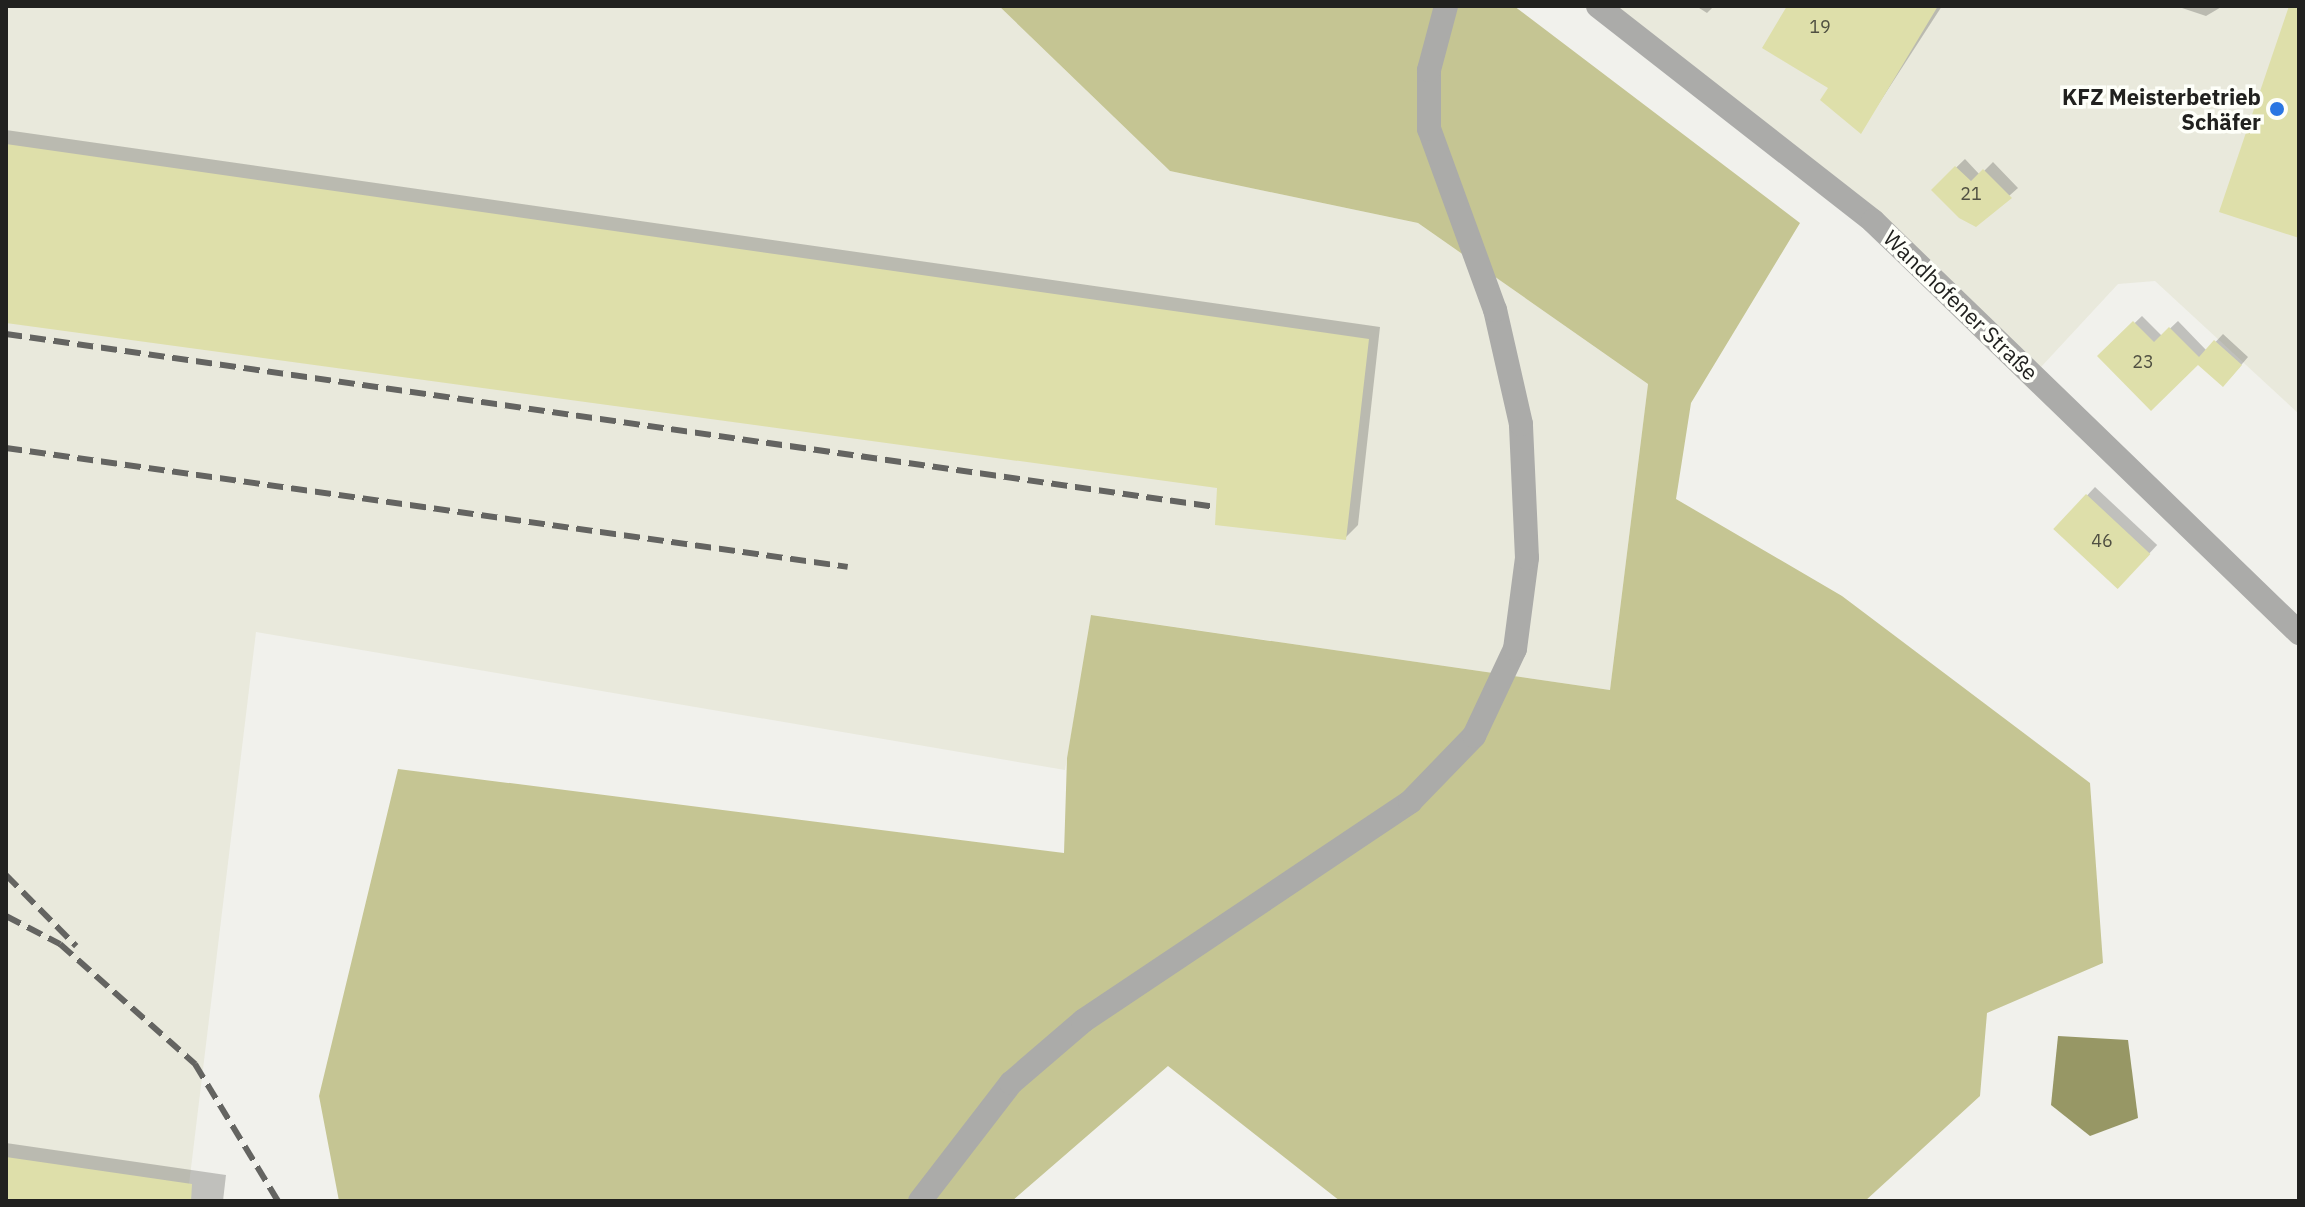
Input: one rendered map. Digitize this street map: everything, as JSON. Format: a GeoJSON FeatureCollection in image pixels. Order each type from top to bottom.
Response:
{"type":"FeatureCollection","features":[{"type":"Feature","properties":{"kind":"street"},"geometry":{"type":"LineString","coordinates":[[920,1201],[1011,1083],[1083,1021],[1410,802],[1474,736],[1515,649],[1527,558],[1521,424],[1495,310],[1429,129],[1429,70],[1446,6]]}},
{"type":"Feature","properties":{"kind":"street","name":"Wandhofener Straße"},"geometry":{"type":"LineString","coordinates":[[1598,6],[1873,221],[2299,633]]}},
{"type":"Feature","properties":{"kind":"shaded area"},"geometry":{"type":"Polygon","coordinates":[[[6,6],[999,6],[1170,171],[1418,223],[1648,384],[1610,690],[1092,615],[1065,770],[256,632],[187,1201],[6,1201],[6,6]]]}},
{"type":"Feature","properties":{"kind":"shaded area"},"geometry":{"type":"Polygon","coordinates":[[[999,6],[1514,6],[1800,223],[1691,403],[1676,499],[1842,596],[2090,783],[2103,963],[1987,1013],[1980,1096],[1865,1201],[1340,1201],[1168,1066],[1012,1201],[339,1201],[319,1096],[398,769],[1064,853],[1067,758],[1091,615],[1610,690],[1648,384],[1418,223],[1170,171],[999,6]]]}},
{"type":"Feature","properties":{"kind":"shaded area"},"geometry":{"type":"Polygon","coordinates":[[[1600,6],[2299,6],[2299,414],[2155,281],[2118,284],[2041,367],[1600,6]]]}},
{"type":"Feature","properties":{"kind":"shaded area"},"geometry":{"type":"Polygon","coordinates":[[[2058,1036],[2128,1040],[2138,1118],[2090,1136],[2051,1105],[2058,1036]]]}},
{"type":"Feature","properties":{"kind":"building"},"geometry":{"type":"Polygon","coordinates":[[[1787,6],[1938,6],[1861,134],[1820,100],[1828,88],[1762,48],[1787,6]]]}},
{"type":"Feature","properties":{"kind":"building","name":"KFZ Meisterbetrieb Schäfer"},"geometry":{"type":"Polygon","coordinates":[[[2289,6],[2299,6],[2299,238],[2219,212],[2289,6]]]}},
{"type":"Feature","properties":{"kind":"building"},"geometry":{"type":"Polygon","coordinates":[[[6,144],[1369,339],[1346,540],[1215,525],[1217,488],[6,323],[6,144]]]}},
{"type":"Feature","properties":{"kind":"building"},"geometry":{"type":"Polygon","coordinates":[[[1955,166],[1971,181],[1983,169],[2012,198],[1976,227],[1959,218],[1931,190],[1955,166]]]}},
{"type":"Feature","properties":{"kind":"building"},"geometry":{"type":"Polygon","coordinates":[[[2133,321],[2154,342],[2169,327],[2199,357],[2214,340],[2242,365],[2223,387],[2198,365],[2151,411],[2097,356],[2133,321]]]}},
{"type":"Feature","properties":{"kind":"building"},"geometry":{"type":"Polygon","coordinates":[[[2086,494],[2150,554],[2118,589],[2053,529],[2086,494]]]}},
{"type":"Feature","properties":{"kind":"building"},"geometry":{"type":"Polygon","coordinates":[[[6,1157],[192,1184],[191,1201],[6,1201],[6,1157]]]}},
{"type":"Feature","properties":{"kind":"railway"},"geometry":{"type":"LineString","coordinates":[[6,334],[1216,507]]}},
{"type":"Feature","properties":{"kind":"railway"},"geometry":{"type":"LineString","coordinates":[[6,448],[848,567]]}},
{"type":"Feature","properties":{"kind":"railway"},"geometry":{"type":"LineString","coordinates":[[6,875],[76,946]]}},
{"type":"Feature","properties":{"kind":"railway"},"geometry":{"type":"LineString","coordinates":[[6,916],[60,944],[195,1064],[278,1201]]}},
{"type":"Feature","properties":{"kind":"place","name":"KFZ Meisterbetrieb Schäfer"},"geometry":{"type":"Point","coordinates":[2277,109]}}]}
